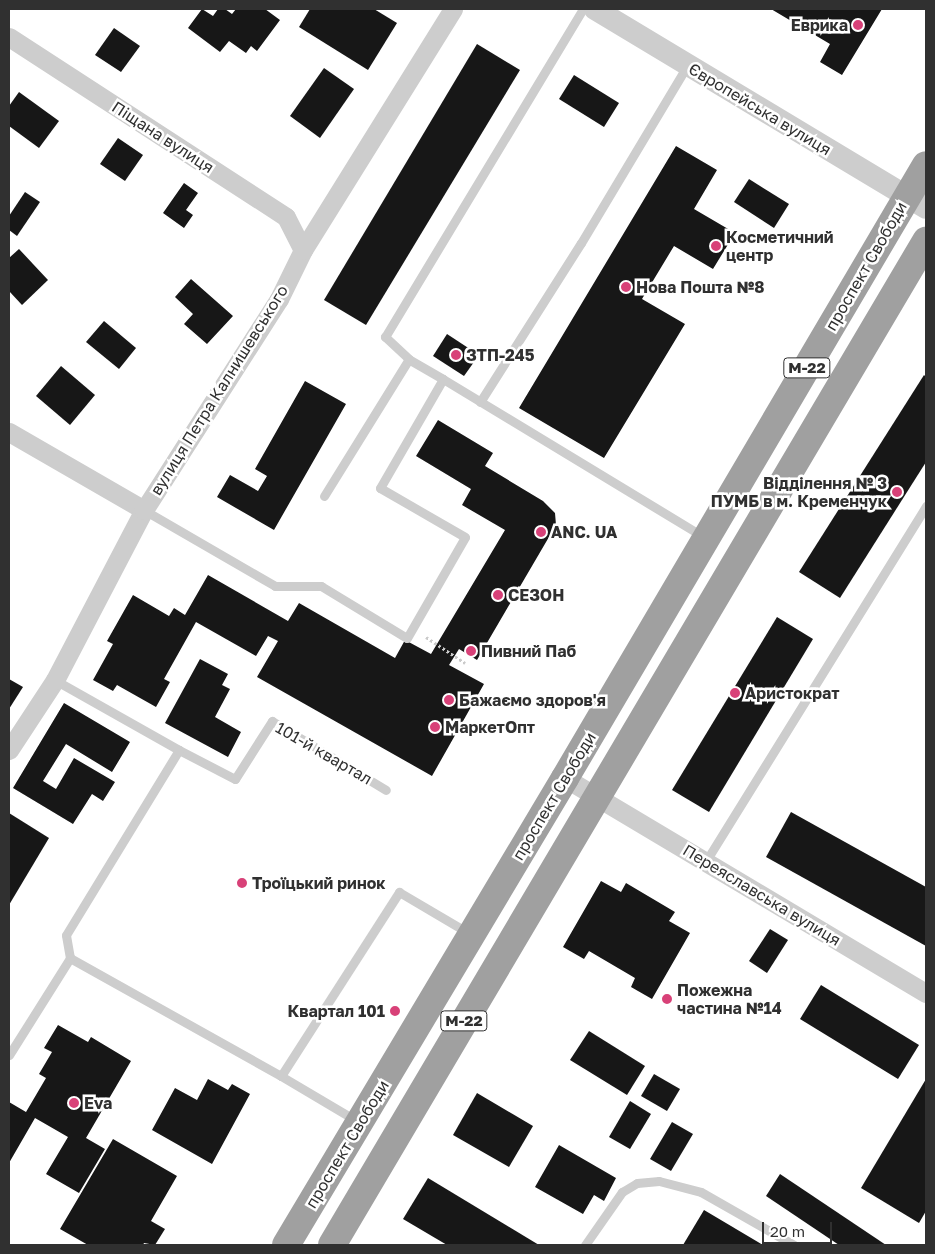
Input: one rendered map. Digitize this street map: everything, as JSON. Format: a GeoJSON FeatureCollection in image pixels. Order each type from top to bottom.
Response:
{"type":"FeatureCollection","features":[{"type":"Feature","properties":{"kind":"highway","name":"проспект Свободи"},"geometry":{"type":"LineString","coordinates":[[286,1245],[706,538],[917,202],[926,165]]}},
{"type":"Feature","properties":{"kind":"highway","name":"М-22"},"geometry":{"type":"LineString","coordinates":[[332,1245],[926,241]]}},
{"type":"Feature","properties":{"kind":"street","name":"вулиця Петра Калнишевського"},"geometry":{"type":"LineString","coordinates":[[9,750],[55,680],[144,510],[279,299],[302,250],[452,9]]}},
{"type":"Feature","properties":{"kind":"street","name":"Європейська вулиця"},"geometry":{"type":"LineString","coordinates":[[595,9],[917,202]]}},
{"type":"Feature","properties":{"kind":"street","name":"Піщана вулиця"},"geometry":{"type":"LineString","coordinates":[[9,37],[286,217],[302,250]]}},
{"type":"Feature","properties":{"kind":"street"},"geometry":{"type":"LineString","coordinates":[[9,432],[144,510]]}},
{"type":"Feature","properties":{"kind":"street","name":"Переяславська вулиця"},"geometry":{"type":"LineString","coordinates":[[565,778],[926,993]]}},
{"type":"Feature","properties":{"kind":"lane"},"geometry":{"type":"LineString","coordinates":[[583,9],[385,337],[409,359],[706,538]]}},
{"type":"Feature","properties":{"kind":"lane"},"geometry":{"type":"LineString","coordinates":[[480,402],[582,243],[688,65]]}},
{"type":"Feature","properties":{"kind":"lane"},"geometry":{"type":"LineString","coordinates":[[324,496],[409,359]]}},
{"type":"Feature","properties":{"kind":"lane"},"geometry":{"type":"LineString","coordinates":[[144,510],[275,586],[321,586],[407,638],[465,537],[380,488],[443,379]]}},
{"type":"Feature","properties":{"kind":"lane"},"geometry":{"type":"LineString","coordinates":[[706,862],[926,506]]}},
{"type":"Feature","properties":{"kind":"lane"},"geometry":{"type":"LineString","coordinates":[[9,1055],[70,958],[66,934],[179,750],[55,680]]}},
{"type":"Feature","properties":{"kind":"lane","name":"101-й квартал"},"geometry":{"type":"LineString","coordinates":[[179,750],[235,779],[272,721],[386,790]]}},
{"type":"Feature","properties":{"kind":"lane"},"geometry":{"type":"LineString","coordinates":[[281,1076],[398,892],[471,935]]}},
{"type":"Feature","properties":{"kind":"lane"},"geometry":{"type":"LineString","coordinates":[[70,958],[281,1076],[360,1123]]}},
{"type":"Feature","properties":{"kind":"lane"},"geometry":{"type":"LineString","coordinates":[[585,1245],[622,1192],[636,1183],[659,1181],[702,1192],[794,1245]]}},
{"type":"Feature","properties":{"kind":"path"},"geometry":{"type":"LineString","coordinates":[[413,629],[465,663]]}},
{"type":"Feature","properties":{"kind":"building"},"geometry":{"type":"Polygon","coordinates":[[[202,9],[213,16],[218,9],[225,9],[232,14],[236,9],[265,9],[280,20],[257,51],[251,46],[246,53],[229,41],[220,52],[188,28],[202,9]]]}},
{"type":"Feature","properties":{"kind":"building"},"geometry":{"type":"Polygon","coordinates":[[[310,9],[374,9],[397,23],[368,70],[299,27],[310,9]]]}},
{"type":"Feature","properties":{"kind":"building"},"geometry":{"type":"Polygon","coordinates":[[[771,9],[882,9],[842,75],[820,62],[830,44],[771,9]]]}},
{"type":"Feature","properties":{"kind":"building"},"geometry":{"type":"Polygon","coordinates":[[[114,28],[140,46],[121,72],[95,55],[114,28]]]}},
{"type":"Feature","properties":{"kind":"building"},"geometry":{"type":"Polygon","coordinates":[[[477,44],[520,70],[366,325],[324,300],[477,44]]]}},
{"type":"Feature","properties":{"kind":"building"},"geometry":{"type":"Polygon","coordinates":[[[324,68],[354,89],[320,138],[290,116],[324,68]]]}},
{"type":"Feature","properties":{"kind":"building"},"geometry":{"type":"Polygon","coordinates":[[[574,75],[619,103],[604,127],[559,99],[574,75]]]}},
{"type":"Feature","properties":{"kind":"building"},"geometry":{"type":"Polygon","coordinates":[[[19,92],[59,121],[39,148],[9,126],[9,106],[19,92]]]}},
{"type":"Feature","properties":{"kind":"building"},"geometry":{"type":"Polygon","coordinates":[[[118,138],[143,155],[125,181],[100,164],[118,138]]]}},
{"type":"Feature","properties":{"kind":"building"},"geometry":{"type":"Polygon","coordinates":[[[676,146],[717,170],[694,209],[735,233],[713,269],[674,246],[642,299],[685,324],[604,458],[519,408],[676,146]]]}},
{"type":"Feature","properties":{"kind":"building"},"geometry":{"type":"Polygon","coordinates":[[[749,179],[789,204],[774,228],[734,202],[749,179]]]}},
{"type":"Feature","properties":{"kind":"building"},"geometry":{"type":"Polygon","coordinates":[[[184,183],[198,193],[186,210],[193,215],[184,228],[163,213],[184,183]]]}},
{"type":"Feature","properties":{"kind":"building"},"geometry":{"type":"Polygon","coordinates":[[[25,192],[40,202],[17,236],[9,230],[9,216],[25,192]]]}},
{"type":"Feature","properties":{"kind":"building"},"geometry":{"type":"Polygon","coordinates":[[[19,249],[48,280],[22,305],[9,291],[9,258],[19,249]]]}},
{"type":"Feature","properties":{"kind":"building"},"geometry":{"type":"Polygon","coordinates":[[[191,279],[233,316],[207,344],[184,324],[193,314],[175,297],[191,279]]]}},
{"type":"Feature","properties":{"kind":"building"},"geometry":{"type":"Polygon","coordinates":[[[104,321],[136,348],[119,369],[86,342],[104,321]]]}},
{"type":"Feature","properties":{"kind":"building","name":"ЗТП-245"},"geometry":{"type":"Polygon","coordinates":[[[447,334],[479,355],[464,376],[433,356],[447,334]]]}},
{"type":"Feature","properties":{"kind":"building"},"geometry":{"type":"Polygon","coordinates":[[[61,366],[95,395],[70,425],[36,396],[61,366]]]}},
{"type":"Feature","properties":{"kind":"building"},"geometry":{"type":"Polygon","coordinates":[[[924,375],[926,377],[926,462],[840,598],[799,572],[924,375]]]}},
{"type":"Feature","properties":{"kind":"building"},"geometry":{"type":"Polygon","coordinates":[[[305,381],[346,404],[274,530],[217,497],[230,475],[258,491],[267,476],[255,469],[305,381]]]}},
{"type":"Feature","properties":{"kind":"building"},"geometry":{"type":"Polygon","coordinates":[[[438,420],[493,453],[485,466],[543,501],[555,513],[556,525],[477,660],[459,649],[449,665],[484,684],[432,776],[257,677],[278,641],[268,636],[256,656],[196,622],[164,679],[170,682],[156,707],[117,685],[113,691],[93,680],[113,644],[107,641],[133,595],[169,616],[174,608],[185,615],[208,575],[288,621],[299,603],[395,658],[405,640],[431,654],[505,530],[462,505],[471,489],[416,456],[438,420]]]}},
{"type":"Feature","properties":{"kind":"building"},"geometry":{"type":"Polygon","coordinates":[[[777,617],[813,639],[709,812],[672,790],[777,617]]]}},
{"type":"Feature","properties":{"kind":"building"},"geometry":{"type":"Polygon","coordinates":[[[200,659],[228,674],[222,685],[230,689],[215,717],[241,732],[228,757],[165,723],[200,659]]]}},
{"type":"Feature","properties":{"kind":"building"},"geometry":{"type":"Polygon","coordinates":[[[9,679],[23,687],[9,709],[9,679]]]}},
{"type":"Feature","properties":{"kind":"building"},"geometry":{"type":"Polygon","coordinates":[[[64,703],[130,742],[112,772],[66,744],[43,781],[56,789],[74,758],[115,782],[103,801],[92,794],[73,824],[13,788],[64,703]]]}},
{"type":"Feature","properties":{"kind":"building"},"geometry":{"type":"Polygon","coordinates":[[[791,812],[926,887],[926,946],[766,857],[791,812]]]}},
{"type":"Feature","properties":{"kind":"building"},"geometry":{"type":"Polygon","coordinates":[[[9,813],[49,838],[9,905],[9,813]]]}},
{"type":"Feature","properties":{"kind":"building"},"geometry":{"type":"Polygon","coordinates":[[[601,881],[621,892],[626,883],[675,912],[669,921],[690,933],[652,999],[631,987],[635,978],[589,951],[584,959],[563,947],[601,881]]]}},
{"type":"Feature","properties":{"kind":"building"},"geometry":{"type":"Polygon","coordinates":[[[770,929],[788,940],[767,973],[749,961],[770,929]]]}},
{"type":"Feature","properties":{"kind":"building"},"geometry":{"type":"Polygon","coordinates":[[[821,985],[919,1045],[898,1079],[800,1019],[821,985]]]}},
{"type":"Feature","properties":{"kind":"building"},"geometry":{"type":"Polygon","coordinates":[[[58,1025],[88,1042],[91,1037],[131,1061],[86,1138],[105,1149],[79,1193],[46,1174],[68,1137],[35,1118],[9,1163],[9,1102],[26,1112],[46,1078],[39,1074],[52,1052],[44,1048],[58,1025]]]}},
{"type":"Feature","properties":{"kind":"building"},"geometry":{"type":"Polygon","coordinates":[[[589,1031],[645,1066],[627,1095],[570,1060],[589,1031]]]}},
{"type":"Feature","properties":{"kind":"building"},"geometry":{"type":"Polygon","coordinates":[[[654,1074],[680,1089],[667,1111],[641,1096],[654,1074]]]}},
{"type":"Feature","properties":{"kind":"building"},"geometry":{"type":"Polygon","coordinates":[[[208,1079],[228,1090],[232,1084],[250,1094],[212,1164],[152,1130],[175,1088],[197,1100],[208,1079]]]}},
{"type":"Feature","properties":{"kind":"building"},"geometry":{"type":"Polygon","coordinates":[[[926,1079],[926,1211],[919,1223],[861,1188],[926,1079]]]}},
{"type":"Feature","properties":{"kind":"building"},"geometry":{"type":"Polygon","coordinates":[[[477,1093],[533,1126],[509,1167],[453,1135],[477,1093]]]}},
{"type":"Feature","properties":{"kind":"building"},"geometry":{"type":"Polygon","coordinates":[[[630,1101],[651,1114],[630,1149],[609,1137],[630,1101]]]}},
{"type":"Feature","properties":{"kind":"building"},"geometry":{"type":"Polygon","coordinates":[[[672,1122],[693,1134],[671,1171],[650,1159],[672,1122]]]}},
{"type":"Feature","properties":{"kind":"building"},"geometry":{"type":"Polygon","coordinates":[[[113,1139],[177,1176],[151,1221],[165,1229],[155,1245],[144,1243],[143,1245],[88,1245],[60,1229],[113,1139]]]}},
{"type":"Feature","properties":{"kind":"building"},"geometry":{"type":"Polygon","coordinates":[[[559,1145],[616,1178],[604,1201],[594,1195],[583,1214],[535,1187],[559,1145]]]}},
{"type":"Feature","properties":{"kind":"building"},"geometry":{"type":"Polygon","coordinates":[[[780,1174],[886,1245],[839,1245],[766,1196],[780,1174]]]}},
{"type":"Feature","properties":{"kind":"building"},"geometry":{"type":"Polygon","coordinates":[[[428,1178],[539,1245],[447,1245],[403,1219],[428,1178]]]}},
{"type":"Feature","properties":{"kind":"building"},"geometry":{"type":"Polygon","coordinates":[[[704,1210],[763,1245],[683,1245],[704,1210]]]}},
{"type":"Feature","properties":{"kind":"place","name":"Еврика"},"geometry":{"type":"Point","coordinates":[858,25]}},
{"type":"Feature","properties":{"kind":"place","name":"Косметичний центр"},"geometry":{"type":"Point","coordinates":[716,246]}},
{"type":"Feature","properties":{"kind":"place","name":"Нова Пошта №8"},"geometry":{"type":"Point","coordinates":[626,287]}},
{"type":"Feature","properties":{"kind":"place","name":"ЗТП-245"},"geometry":{"type":"Point","coordinates":[456,355]}},
{"type":"Feature","properties":{"kind":"place","name":"Відділення № 3 ПУМБ в м. Кременчук"},"geometry":{"type":"Point","coordinates":[897,492]}},
{"type":"Feature","properties":{"kind":"place","name":"ANC. UA"},"geometry":{"type":"Point","coordinates":[541,532]}},
{"type":"Feature","properties":{"kind":"place","name":"СЕЗОН"},"geometry":{"type":"Point","coordinates":[498,595]}},
{"type":"Feature","properties":{"kind":"place","name":"Пивний Паб"},"geometry":{"type":"Point","coordinates":[471,651]}},
{"type":"Feature","properties":{"kind":"place","name":"Аристократ"},"geometry":{"type":"Point","coordinates":[735,693]}},
{"type":"Feature","properties":{"kind":"place","name":"Бажаємо здоров'я"},"geometry":{"type":"Point","coordinates":[449,700]}},
{"type":"Feature","properties":{"kind":"place","name":"МаркетОпт"},"geometry":{"type":"Point","coordinates":[435,727]}},
{"type":"Feature","properties":{"kind":"place","name":"Троїцький ринок"},"geometry":{"type":"Point","coordinates":[242,883]}},
{"type":"Feature","properties":{"kind":"place","name":"Пожежна частина №14"},"geometry":{"type":"Point","coordinates":[667,999]}},
{"type":"Feature","properties":{"kind":"place","name":"Квартал 101"},"geometry":{"type":"Point","coordinates":[395,1011]}},
{"type":"Feature","properties":{"kind":"place","name":"Eva"},"geometry":{"type":"Point","coordinates":[74,1103]}}]}
